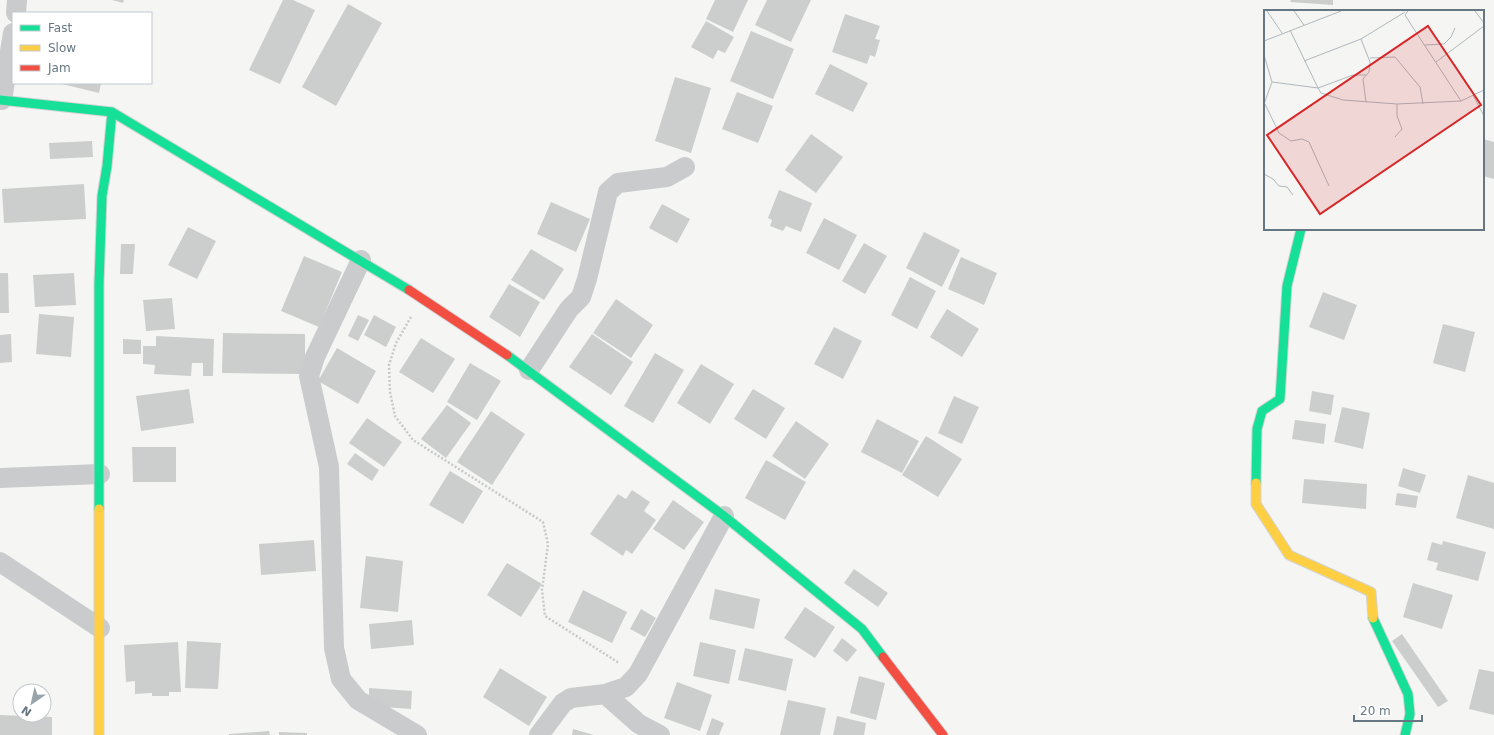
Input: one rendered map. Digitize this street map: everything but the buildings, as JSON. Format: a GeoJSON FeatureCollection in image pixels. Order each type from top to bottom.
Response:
{"type":"FeatureCollection","features":[{"type":"Feature","properties":{"kind":"street"},"geometry":{"type":"LineString","coordinates":[[16,12],[17,0]]}},
{"type":"Feature","properties":{"kind":"street"},"geometry":{"type":"LineString","coordinates":[[12,39],[1,100],[112,112],[361,260],[528,370],[724,516],[862,629],[943,735]]}},
{"type":"Feature","properties":{"kind":"street"},"geometry":{"type":"LineString","coordinates":[[99,735],[99,284],[101,203],[112,112]]}},
{"type":"Feature","properties":{"kind":"street"},"geometry":{"type":"LineString","coordinates":[[528,370],[570,309],[581,297],[587,279],[608,192],[618,183],[667,177],[685,167]]}},
{"type":"Feature","properties":{"kind":"street"},"geometry":{"type":"LineString","coordinates":[[1301,230],[1287,286],[1280,399],[1262,410],[1257,429],[1256,504],[1289,555],[1371,592],[1373,618],[1408,694],[1410,714],[1405,735]]}},
{"type":"Feature","properties":{"kind":"street"},"geometry":{"type":"LineString","coordinates":[[361,260],[315,357],[310,376],[329,468],[334,648],[341,679],[358,700],[417,735]]}},
{"type":"Feature","properties":{"kind":"street"},"geometry":{"type":"LineString","coordinates":[[0,478],[100,474]]}},
{"type":"Feature","properties":{"kind":"street"},"geometry":{"type":"LineString","coordinates":[[539,735],[563,704],[571,698],[606,694],[626,687],[638,674],[724,516]]}},
{"type":"Feature","properties":{"kind":"street"},"geometry":{"type":"LineString","coordinates":[[0,562],[100,628]]}},
{"type":"Feature","properties":{"kind":"street"},"geometry":{"type":"LineString","coordinates":[[606,694],[639,724],[660,735]]}},
{"type":"Feature","properties":{"kind":"path"},"geometry":{"type":"LineString","coordinates":[[422,299],[396,343],[389,365],[390,392],[395,416],[413,440],[543,522],[548,544],[542,590],[545,616],[638,674]]}},
{"type":"Feature","properties":{"kind":"traffic: fast"},"geometry":{"type":"LineString","coordinates":[[0,100],[112,112],[409,290]]}},
{"type":"Feature","properties":{"kind":"traffic: fast"},"geometry":{"type":"LineString","coordinates":[[99,509],[99,284],[102,196],[107,166],[112,112]]}},
{"type":"Feature","properties":{"kind":"traffic: fast"},"geometry":{"type":"LineString","coordinates":[[1256,483],[1257,429],[1262,411],[1280,399],[1287,286],[1301,230]]}},
{"type":"Feature","properties":{"kind":"traffic: fast"},"geometry":{"type":"LineString","coordinates":[[507,355],[724,516],[862,629],[883,657]]}},
{"type":"Feature","properties":{"kind":"traffic: fast"},"geometry":{"type":"LineString","coordinates":[[1373,618],[1408,694],[1410,714],[1405,735]]}},
{"type":"Feature","properties":{"kind":"traffic: slow"},"geometry":{"type":"LineString","coordinates":[[1256,483],[1256,504],[1289,555],[1371,592],[1373,618]]}},
{"type":"Feature","properties":{"kind":"traffic: slow"},"geometry":{"type":"LineString","coordinates":[[99,509],[99,735]]}},
{"type":"Feature","properties":{"kind":"traffic: jam"},"geometry":{"type":"LineString","coordinates":[[409,290],[507,355]]}},
{"type":"Feature","properties":{"kind":"traffic: jam"},"geometry":{"type":"LineString","coordinates":[[883,657],[943,735]]}}]}
